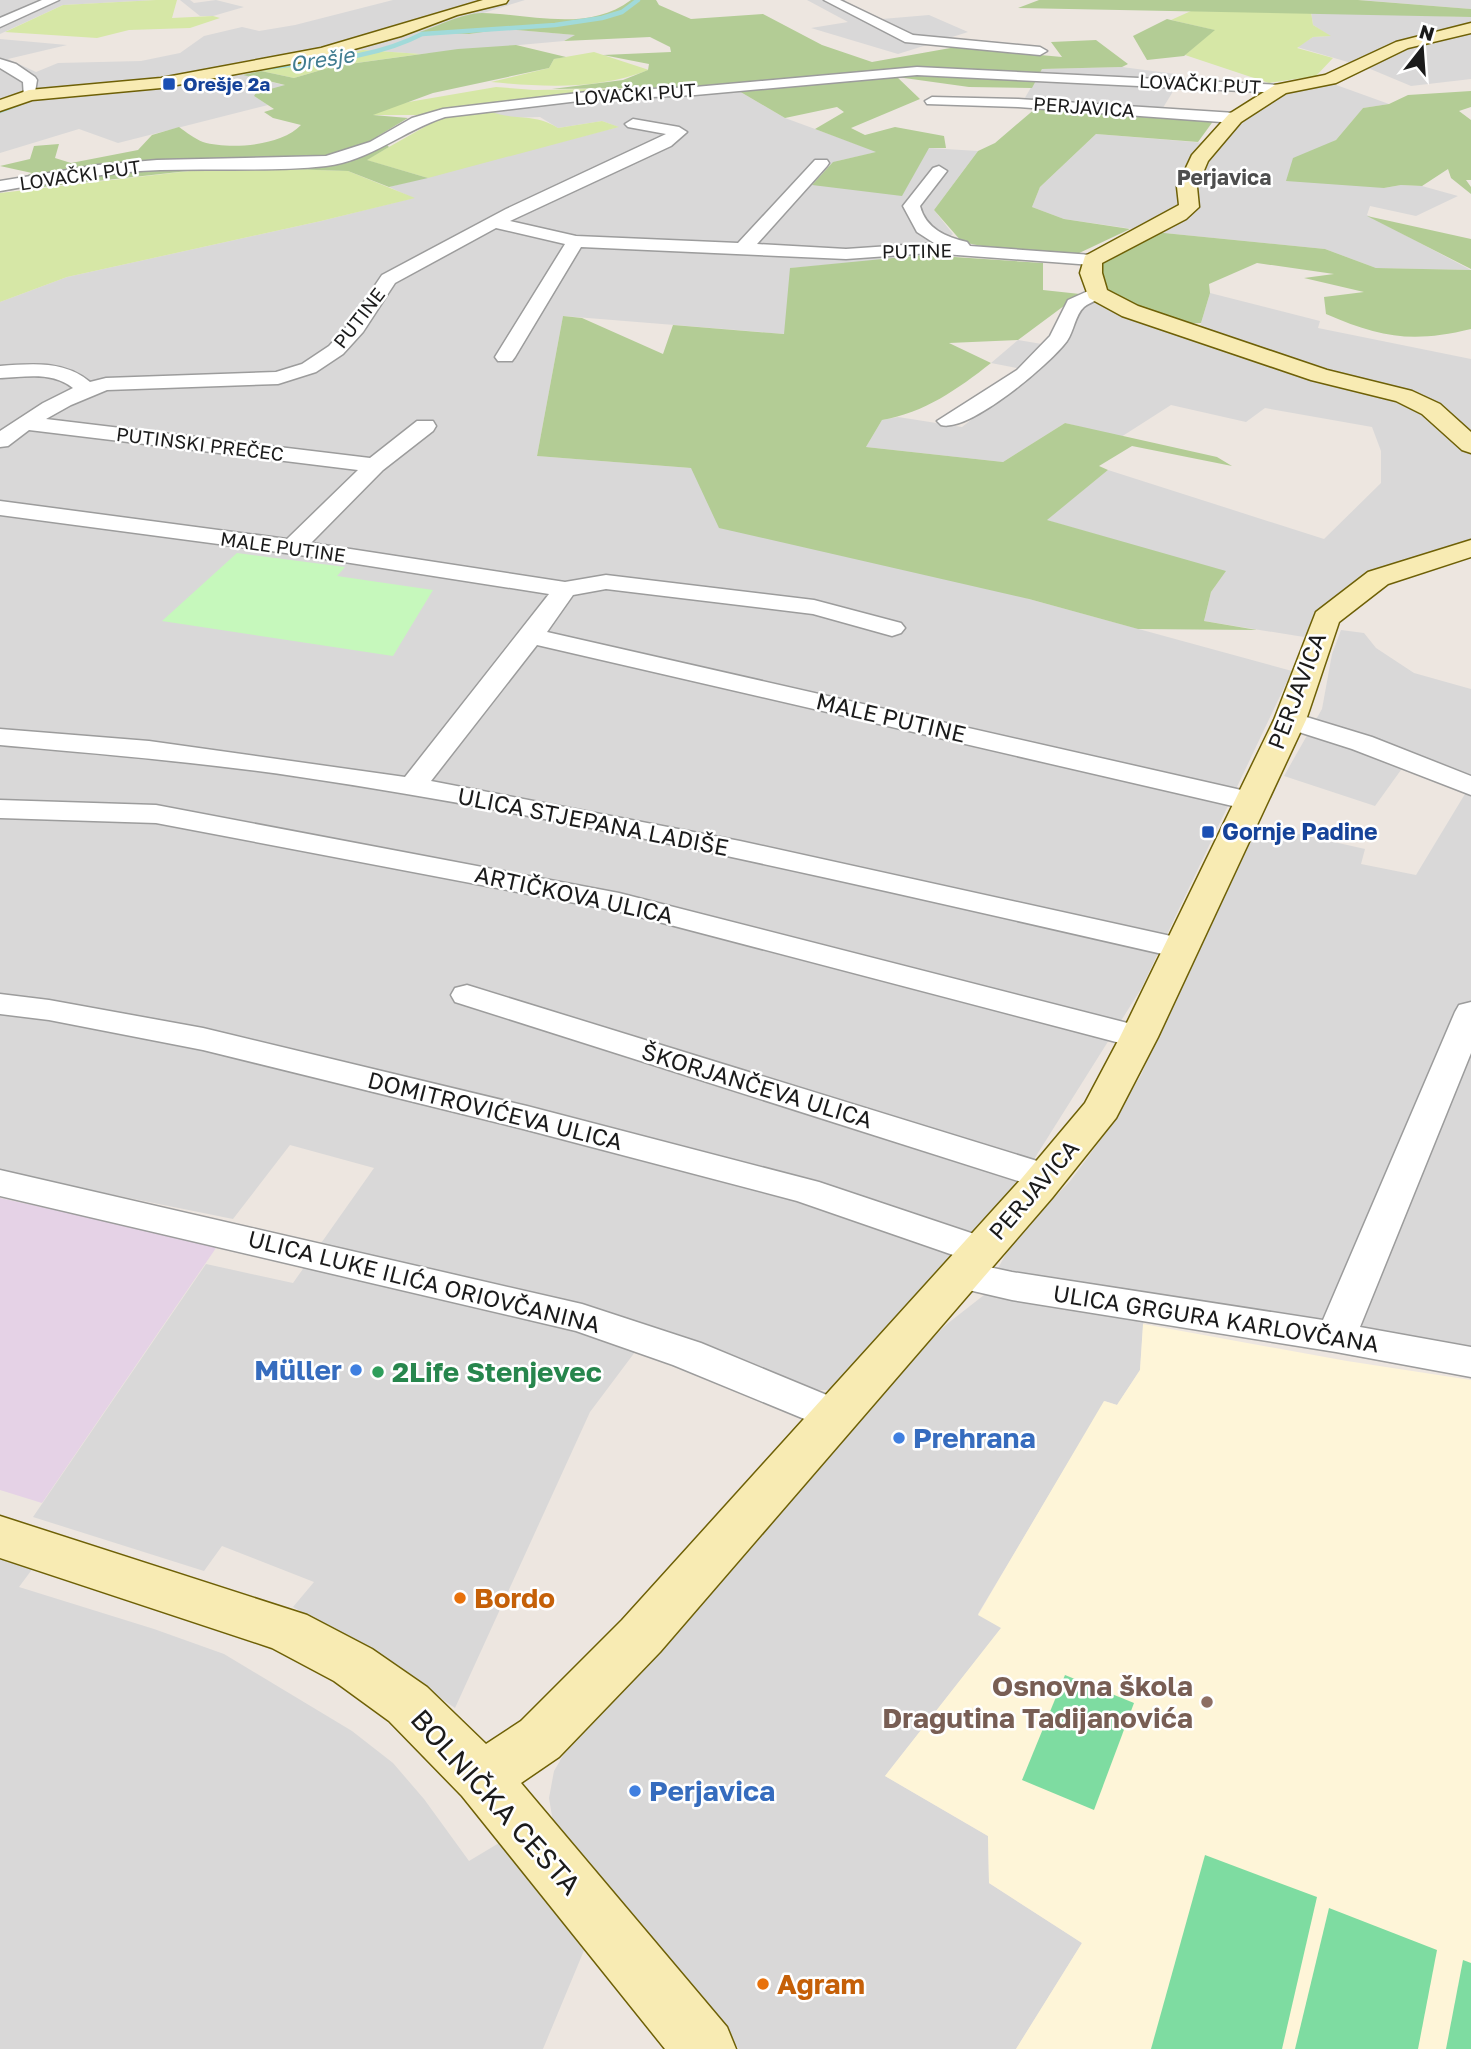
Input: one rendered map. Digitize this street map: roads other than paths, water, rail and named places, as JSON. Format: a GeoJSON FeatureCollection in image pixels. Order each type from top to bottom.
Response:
{"type":"FeatureCollection","features":[{"type":"Feature","properties":{"kind":"street"},"geometry":{"type":"LineString","coordinates":[[0,23],[53,0]]}},
{"type":"Feature","properties":{"kind":"street"},"geometry":{"type":"LineString","coordinates":[[0,106],[29,95],[161,83],[322,53],[396,33],[452,12],[501,0]]}},
{"type":"Feature","properties":{"kind":"street"},"geometry":{"type":"LineString","coordinates":[[831,0],[910,40],[1040,51]]}},
{"type":"Feature","properties":{"kind":"street"},"geometry":{"type":"LineString","coordinates":[[1471,29],[1402,45],[1330,79],[1281,89],[1235,118],[1199,159],[1187,187],[1189,207],[1179,215],[1092,260],[1091,273],[1097,293],[1130,311],[1319,375],[1404,396],[1432,409],[1471,445]]}},
{"type":"Feature","properties":{"kind":"street"},"geometry":{"type":"LineString","coordinates":[[0,63],[30,80],[29,95]]}},
{"type":"Feature","properties":{"kind":"street","name":"LOVAČKI PUT"},"geometry":{"type":"LineString","coordinates":[[0,186],[98,170],[157,165],[327,161],[376,145],[417,121],[443,113],[587,96],[695,91],[858,75],[917,71],[1281,89]]}},
{"type":"Feature","properties":{"kind":"street","name":"PERJAVICA"},"geometry":{"type":"LineString","coordinates":[[932,101],[1018,103],[1235,118]]}},
{"type":"Feature","properties":{"kind":"street","name":"PUTINE"},"geometry":{"type":"LineString","coordinates":[[0,441],[25,423],[86,389],[106,384],[278,378],[309,368],[336,350],[350,335],[388,279],[512,213],[665,143],[679,132],[634,124]]}},
{"type":"Feature","properties":{"kind":"street"},"geometry":{"type":"LineString","coordinates":[[742,250],[821,163]]}},
{"type":"Feature","properties":{"kind":"street"},"geometry":{"type":"LineString","coordinates":[[939,171],[911,206],[913,216],[923,230],[954,244],[988,253]]}},
{"type":"Feature","properties":{"kind":"street","name":"PUTINE"},"geometry":{"type":"LineString","coordinates":[[496,223],[576,242],[846,254],[930,248],[1092,260]]}},
{"type":"Feature","properties":{"kind":"street"},"geometry":{"type":"LineString","coordinates":[[505,357],[576,242]]}},
{"type":"Feature","properties":{"kind":"street"},"geometry":{"type":"LineString","coordinates":[[948,421],[965,413],[1024,374],[1059,338],[1075,304],[1097,293]]}},
{"type":"Feature","properties":{"kind":"street"},"geometry":{"type":"LineString","coordinates":[[0,372],[66,373],[86,389]]}},
{"type":"Feature","properties":{"kind":"street","name":"PUTINSKI PREČEC"},"geometry":{"type":"LineString","coordinates":[[25,423],[375,465]]}},
{"type":"Feature","properties":{"kind":"street"},"geometry":{"type":"LineString","coordinates":[[293,547],[375,465],[425,426]]}},
{"type":"Feature","properties":{"kind":"street","name":"MALE PUTINE"},"geometry":{"type":"LineString","coordinates":[[0,508],[293,547],[565,589],[606,582],[814,607],[892,628]]}},
{"type":"Feature","properties":{"kind":"street","name":"PERJAVICA"},"geometry":{"type":"LineString","coordinates":[[482,1778],[540,1739],[593,1687],[972,1263],[1102,1109],[1290,720],[1322,627],[1335,610],[1378,578],[1471,548]]}},
{"type":"Feature","properties":{"kind":"street"},"geometry":{"type":"LineString","coordinates":[[414,786],[426,766],[531,636],[565,589]]}},
{"type":"Feature","properties":{"kind":"street","name":"MALE PUTINE"},"geometry":{"type":"LineString","coordinates":[[531,636],[1250,801]]}},
{"type":"Feature","properties":{"kind":"street"},"geometry":{"type":"LineString","coordinates":[[1290,720],[1362,743],[1471,786]]}},
{"type":"Feature","properties":{"kind":"street","name":"ULICA STJEPANA LADIŠE"},"geometry":{"type":"LineString","coordinates":[[0,737],[181,752],[414,786],[696,841],[1180,948]]}},
{"type":"Feature","properties":{"kind":"street","name":"ARTIČKOVA ULICA"},"geometry":{"type":"LineString","coordinates":[[0,809],[156,814],[619,902],[1139,1037]]}},
{"type":"Feature","properties":{"kind":"street","name":"ŠKORJANČEVA ULICA"},"geometry":{"type":"LineString","coordinates":[[467,995],[1047,1177]]}},
{"type":"Feature","properties":{"kind":"street","name":"DOMITROVIĆEVA ULICA"},"geometry":{"type":"LineString","coordinates":[[0,1004],[49,1010],[203,1038],[527,1118],[806,1191],[972,1263]]}},
{"type":"Feature","properties":{"kind":"street"},"geometry":{"type":"LineString","coordinates":[[1336,1337],[1471,1012]]}},
{"type":"Feature","properties":{"kind":"street","name":"ULICA LUKE ILIĆA ORIOVČANINA"},"geometry":{"type":"LineString","coordinates":[[0,1183],[582,1318],[687,1354],[836,1416]]}},
{"type":"Feature","properties":{"kind":"street","name":"ULICA GRGURA KARLOVČANA"},"geometry":{"type":"LineString","coordinates":[[972,1263],[1012,1286],[1336,1337],[1471,1362]]}},
{"type":"Feature","properties":{"kind":"street","name":"BOLNIČKA CESTA"},"geometry":{"type":"LineString","coordinates":[[0,1537],[288,1631],[353,1665],[408,1703],[482,1778],[705,2049]]}},
{"type":"Feature","properties":{"kind":"waterway","name":"Orešje"},"geometry":{"type":"LineString","coordinates":[[265,68],[365,54],[422,34],[555,25],[602,18],[622,12],[638,0]]}},
{"type":"Feature","properties":{"kind":"waterway","name":"Orešje"},"geometry":{"type":"LineString","coordinates":[[0,111],[19,104]]}},
{"type":"Feature","properties":{"kind":"place","name":"Orešje 2a"},"geometry":{"type":"Point","coordinates":[169,84]}},
{"type":"Feature","properties":{"kind":"place","name":"Gornje Padine"},"geometry":{"type":"Point","coordinates":[1208,832]}},
{"type":"Feature","properties":{"kind":"place","name":"Müller"},"geometry":{"type":"Point","coordinates":[356,1370]}},
{"type":"Feature","properties":{"kind":"place","name":"2Life Stenjevec"},"geometry":{"type":"Point","coordinates":[378,1372]}},
{"type":"Feature","properties":{"kind":"place","name":"Prehrana"},"geometry":{"type":"Point","coordinates":[899,1438]}},
{"type":"Feature","properties":{"kind":"place","name":"Bordo"},"geometry":{"type":"Point","coordinates":[460,1598]}},
{"type":"Feature","properties":{"kind":"place","name":"Osnovna škola Dragutina Tadijanovića"},"geometry":{"type":"Point","coordinates":[1207,1702]}},
{"type":"Feature","properties":{"kind":"place","name":"Perjavica"},"geometry":{"type":"Point","coordinates":[635,1791]}},
{"type":"Feature","properties":{"kind":"place","name":"Agram"},"geometry":{"type":"Point","coordinates":[763,1984]}},
{"type":"Feature","properties":{"kind":"district","name":"Perjavica"},"geometry":{"type":"Point","coordinates":[1224,178]}}]}
